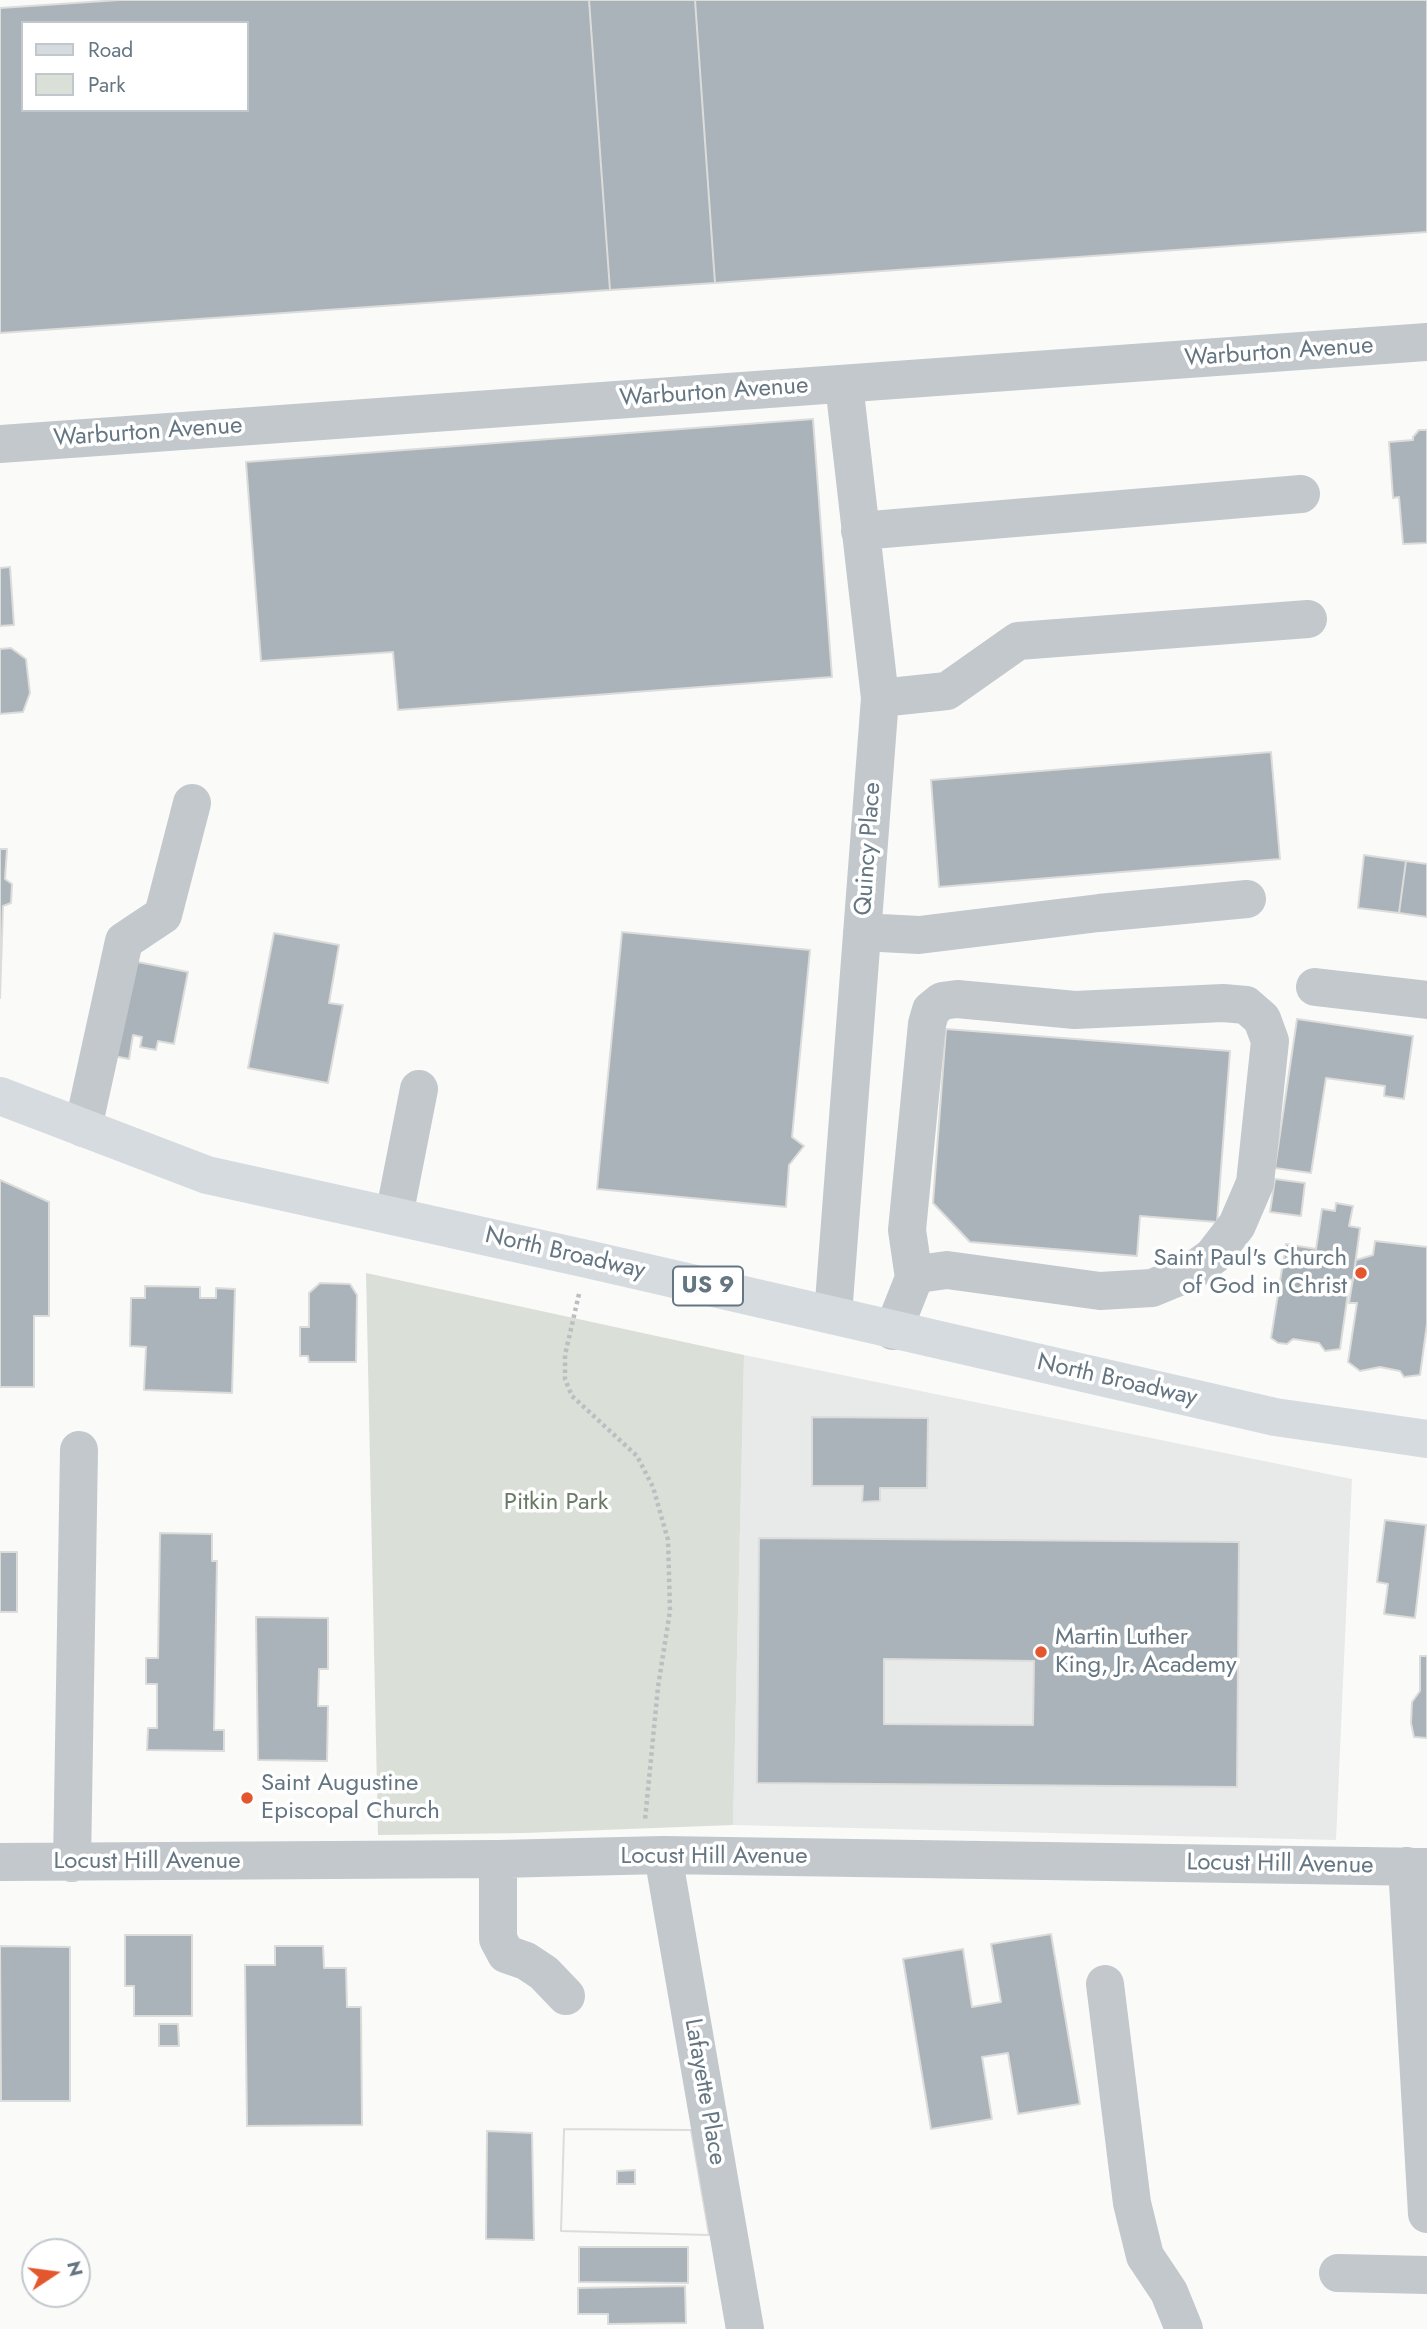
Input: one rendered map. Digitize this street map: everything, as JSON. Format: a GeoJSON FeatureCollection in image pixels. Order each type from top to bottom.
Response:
{"type":"FeatureCollection","features":[{"type":"Feature","properties":{"kind":"main road","name":"North Broadway"},"geometry":{"type":"LineString","coordinates":[[0,1096],[207,1175],[1275,1417],[1427,1439]]}},
{"type":"Feature","properties":{"kind":"street","name":"Warburton Avenue"},"geometry":{"type":"LineString","coordinates":[[0,444],[1427,342]]}},
{"type":"Feature","properties":{"kind":"street","name":"Quincy Place"},"geometry":{"type":"LineString","coordinates":[[833,1315],[880,698],[844,384]]}},
{"type":"Feature","properties":{"kind":"street"},"geometry":{"type":"LineString","coordinates":[[860,531],[1301,494]]}},
{"type":"Feature","properties":{"kind":"street"},"geometry":{"type":"LineString","coordinates":[[880,698],[947,691],[1018,641],[1308,619]]}},
{"type":"Feature","properties":{"kind":"street"},"geometry":{"type":"LineString","coordinates":[[83,1128],[124,941],[163,915],[192,803]]}},
{"type":"Feature","properties":{"kind":"street"},"geometry":{"type":"LineString","coordinates":[[862,932],[919,935],[1099,913],[1247,899]]}},
{"type":"Feature","properties":{"kind":"street"},"geometry":{"type":"LineString","coordinates":[[1315,987],[1427,1000]]}},
{"type":"Feature","properties":{"kind":"street"},"geometry":{"type":"LineString","coordinates":[[893,1331],[914,1278],[906,1230],[927,1024],[931,1010],[942,1001],[957,999],[1075,1010],[1223,1003],[1246,1005],[1262,1019],[1270,1041],[1255,1183],[1237,1225],[1213,1256],[1191,1272],[1152,1288],[1100,1291],[947,1270],[925,1273],[914,1278]]}},
{"type":"Feature","properties":{"kind":"street"},"geometry":{"type":"LineString","coordinates":[[394,1216],[419,1089]]}},
{"type":"Feature","properties":{"kind":"street"},"geometry":{"type":"LineString","coordinates":[[72,1863],[79,1450]]}},
{"type":"Feature","properties":{"kind":"street","name":"Locust Hill Avenue"},"geometry":{"type":"LineString","coordinates":[[0,1862],[498,1859],[652,1855],[1417,1866]]}},
{"type":"Feature","properties":{"kind":"street","name":"Lafayette Place"},"geometry":{"type":"LineString","coordinates":[[652,1855],[745,2329]]}},
{"type":"Feature","properties":{"kind":"street"},"geometry":{"type":"LineString","coordinates":[[498,1859],[498,1939],[506,1954],[526,1961],[544,1973],[566,1996]]}},
{"type":"Feature","properties":{"kind":"street"},"geometry":{"type":"LineString","coordinates":[[1417,1866],[1427,2214]]}},
{"type":"Feature","properties":{"kind":"street"},"geometry":{"type":"LineString","coordinates":[[1105,1984],[1132,2203],[1145,2256],[1169,2292],[1184,2329]]}},
{"type":"Feature","properties":{"kind":"street"},"geometry":{"type":"LineString","coordinates":[[1339,2273],[1427,2275]]}},
{"type":"Feature","properties":{"kind":"path"},"geometry":{"type":"LineString","coordinates":[[587,1259],[565,1355],[565,1379],[572,1396],[637,1456],[653,1487],[668,1540],[670,1611],[658,1687],[652,1855]]}},
{"type":"Feature","properties":{"kind":"shaded area","name":"Martin Luther King, Jr. Academy"},"geometry":{"type":"Polygon","coordinates":[[[744,1355],[1352,1479],[1336,1840],[733,1825],[744,1355]]]}},
{"type":"Feature","properties":{"kind":"green space","name":"Pitkin Park"},"geometry":{"type":"Polygon","coordinates":[[[366,1273],[744,1355],[733,1825],[524,1833],[378,1835],[366,1273]]]}},
{"type":"Feature","properties":{"kind":"building"},"geometry":{"type":"Polygon","coordinates":[[[119,0],[589,0],[610,290],[0,333],[0,8],[119,0]]]}},
{"type":"Feature","properties":{"kind":"building"},"geometry":{"type":"Polygon","coordinates":[[[589,0],[695,0],[715,283],[610,290],[589,0]]]}},
{"type":"Feature","properties":{"kind":"building"},"geometry":{"type":"Polygon","coordinates":[[[695,0],[1427,0],[1427,232],[715,283],[695,0]]]}},
{"type":"Feature","properties":{"kind":"building"},"geometry":{"type":"Polygon","coordinates":[[[813,419],[832,677],[398,710],[393,652],[261,661],[246,462],[813,419]]]}},
{"type":"Feature","properties":{"kind":"building"},"geometry":{"type":"Polygon","coordinates":[[[1419,430],[1427,430],[1427,543],[1403,544],[1399,497],[1393,498],[1389,442],[1413,440],[1419,430]]]}},
{"type":"Feature","properties":{"kind":"building"},"geometry":{"type":"Polygon","coordinates":[[[10,567],[14,625],[0,626],[0,568],[10,567]]]}},
{"type":"Feature","properties":{"kind":"building"},"geometry":{"type":"Polygon","coordinates":[[[11,648],[26,659],[30,693],[23,712],[0,714],[0,649],[11,648]]]}},
{"type":"Feature","properties":{"kind":"building"},"geometry":{"type":"Polygon","coordinates":[[[1271,752],[1280,859],[939,887],[931,780],[1271,752]]]}},
{"type":"Feature","properties":{"kind":"building"},"geometry":{"type":"Polygon","coordinates":[[[0,849],[7,849],[5,879],[12,884],[11,903],[3,906],[0,998],[0,849]]]}},
{"type":"Feature","properties":{"kind":"building"},"geometry":{"type":"Polygon","coordinates":[[[1364,855],[1406,861],[1399,913],[1358,908],[1364,855]]]}},
{"type":"Feature","properties":{"kind":"building"},"geometry":{"type":"Polygon","coordinates":[[[1406,861],[1427,864],[1427,917],[1399,913],[1406,861]]]}},
{"type":"Feature","properties":{"kind":"building"},"geometry":{"type":"Polygon","coordinates":[[[622,932],[810,950],[792,1137],[804,1146],[789,1165],[786,1207],[597,1189],[622,932]]]}},
{"type":"Feature","properties":{"kind":"building"},"geometry":{"type":"Polygon","coordinates":[[[274,933],[339,945],[329,1003],[343,1005],[328,1083],[248,1068],[274,933]]]}},
{"type":"Feature","properties":{"kind":"building"},"geometry":{"type":"Polygon","coordinates":[[[128,960],[188,972],[174,1044],[158,1041],[156,1050],[140,1047],[142,1037],[133,1035],[129,1059],[109,1055],[128,960]]]}},
{"type":"Feature","properties":{"kind":"building"},"geometry":{"type":"Polygon","coordinates":[[[1297,1019],[1413,1036],[1404,1099],[1384,1096],[1385,1086],[1326,1078],[1311,1173],[1275,1168],[1297,1019]]]}},
{"type":"Feature","properties":{"kind":"building"},"geometry":{"type":"Polygon","coordinates":[[[946,1029],[1230,1051],[1217,1222],[1140,1216],[1137,1256],[970,1242],[933,1203],[946,1029]]]}},
{"type":"Feature","properties":{"kind":"building"},"geometry":{"type":"Polygon","coordinates":[[[1275,1179],[1305,1183],[1301,1216],[1270,1212],[1275,1179]]]}},
{"type":"Feature","properties":{"kind":"building"},"geometry":{"type":"Polygon","coordinates":[[[0,1180],[49,1202],[49,1316],[34,1316],[34,1387],[0,1387],[0,1180]]]}},
{"type":"Feature","properties":{"kind":"building"},"geometry":{"type":"Polygon","coordinates":[[[1336,1203],[1353,1206],[1349,1226],[1360,1228],[1353,1280],[1341,1278],[1339,1292],[1348,1293],[1340,1349],[1325,1351],[1319,1343],[1293,1339],[1287,1344],[1278,1343],[1271,1338],[1286,1244],[1316,1249],[1322,1209],[1335,1211],[1336,1203]]]}},
{"type":"Feature","properties":{"kind":"building"},"geometry":{"type":"Polygon","coordinates":[[[1375,1241],[1427,1247],[1427,1324],[1420,1375],[1404,1377],[1400,1371],[1380,1367],[1360,1371],[1348,1362],[1357,1303],[1349,1303],[1356,1260],[1373,1255],[1375,1241]]]}},
{"type":"Feature","properties":{"kind":"building"},"geometry":{"type":"Polygon","coordinates":[[[320,1283],[350,1284],[357,1295],[356,1362],[309,1362],[308,1356],[300,1356],[300,1327],[309,1327],[309,1293],[320,1283]]]}},
{"type":"Feature","properties":{"kind":"building"},"geometry":{"type":"Polygon","coordinates":[[[145,1286],[200,1287],[200,1298],[216,1298],[216,1288],[235,1289],[232,1393],[144,1390],[146,1347],[130,1346],[131,1298],[145,1298],[145,1286]]]}},
{"type":"Feature","properties":{"kind":"building"},"geometry":{"type":"Polygon","coordinates":[[[812,1417],[928,1418],[927,1488],[880,1488],[880,1501],[862,1502],[863,1486],[812,1486],[812,1417]]]}},
{"type":"Feature","properties":{"kind":"building"},"geometry":{"type":"Polygon","coordinates":[[[1385,1520],[1426,1525],[1415,1618],[1384,1614],[1388,1584],[1377,1582],[1385,1520]]]}},
{"type":"Feature","properties":{"kind":"building"},"geometry":{"type":"Polygon","coordinates":[[[160,1533],[212,1534],[212,1561],[217,1561],[214,1730],[224,1730],[224,1751],[147,1750],[148,1728],[157,1728],[157,1684],[146,1684],[146,1658],[158,1658],[160,1533]]]}},
{"type":"Feature","properties":{"kind":"building"},"geometry":{"type":"Polygon","coordinates":[[[759,1538],[1239,1542],[1237,1787],[757,1783],[759,1538]],[[884,1659],[884,1724],[1033,1725],[1034,1661],[884,1659]]]}},
{"type":"Feature","properties":{"kind":"building"},"geometry":{"type":"Polygon","coordinates":[[[0,1552],[17,1552],[17,1612],[0,1612],[0,1552]]]}},
{"type":"Feature","properties":{"kind":"building"},"geometry":{"type":"Polygon","coordinates":[[[256,1617],[328,1618],[328,1669],[319,1669],[318,1706],[328,1706],[327,1761],[258,1760],[256,1617]]]}},
{"type":"Feature","properties":{"kind":"building"},"geometry":{"type":"Polygon","coordinates":[[[1420,1656],[1427,1656],[1427,1738],[1414,1737],[1411,1723],[1412,1702],[1420,1691],[1420,1656]]]}},
{"type":"Feature","properties":{"kind":"building"},"geometry":{"type":"Polygon","coordinates":[[[1051,1934],[1080,2104],[1018,2114],[1008,2053],[982,2057],[992,2119],[931,2129],[903,1959],[963,1949],[972,2007],[1001,2002],[991,1944],[1051,1934]]]}},
{"type":"Feature","properties":{"kind":"building"},"geometry":{"type":"Polygon","coordinates":[[[125,1935],[192,1935],[192,2016],[134,2016],[134,1986],[125,1986],[125,1935]]]}},
{"type":"Feature","properties":{"kind":"building"},"geometry":{"type":"Polygon","coordinates":[[[0,1946],[70,1947],[70,2101],[1,2101],[0,1946]]]}},
{"type":"Feature","properties":{"kind":"building"},"geometry":{"type":"Polygon","coordinates":[[[275,1946],[323,1946],[324,1968],[346,1968],[347,2007],[361,2007],[362,2125],[247,2126],[245,1965],[275,1965],[275,1946]]]}},
{"type":"Feature","properties":{"kind":"building"},"geometry":{"type":"Polygon","coordinates":[[[159,2024],[178,2024],[179,2046],[159,2046],[159,2024]]]}},
{"type":"Feature","properties":{"kind":"building"},"geometry":{"type":"Polygon","coordinates":[[[564,2129],[691,2130],[709,2235],[561,2231],[564,2129]],[[635,2170],[617,2171],[617,2184],[635,2184],[635,2170]]]}},
{"type":"Feature","properties":{"kind":"building"},"geometry":{"type":"Polygon","coordinates":[[[564,2129],[691,2130],[709,2235],[561,2231],[564,2129]]]}},
{"type":"Feature","properties":{"kind":"building"},"geometry":{"type":"Polygon","coordinates":[[[487,2131],[532,2133],[534,2240],[486,2239],[487,2131]]]}},
{"type":"Feature","properties":{"kind":"building"},"geometry":{"type":"Polygon","coordinates":[[[579,2247],[688,2247],[688,2283],[579,2282],[579,2247]]]}},
{"type":"Feature","properties":{"kind":"building"},"geometry":{"type":"Polygon","coordinates":[[[685,2286],[686,2323],[608,2324],[608,2314],[578,2314],[578,2288],[685,2286]]]}},
{"type":"Feature","properties":{"kind":"place","name":"Saint Paul's Church of God in Christ"},"geometry":{"type":"Point","coordinates":[1361,1273]}},
{"type":"Feature","properties":{"kind":"place","name":"Martin Luther King, Jr. Academy"},"geometry":{"type":"Point","coordinates":[1041,1652]}},
{"type":"Feature","properties":{"kind":"place","name":"Saint Augustine Episcopal Church"},"geometry":{"type":"Point","coordinates":[247,1798]}}]}
